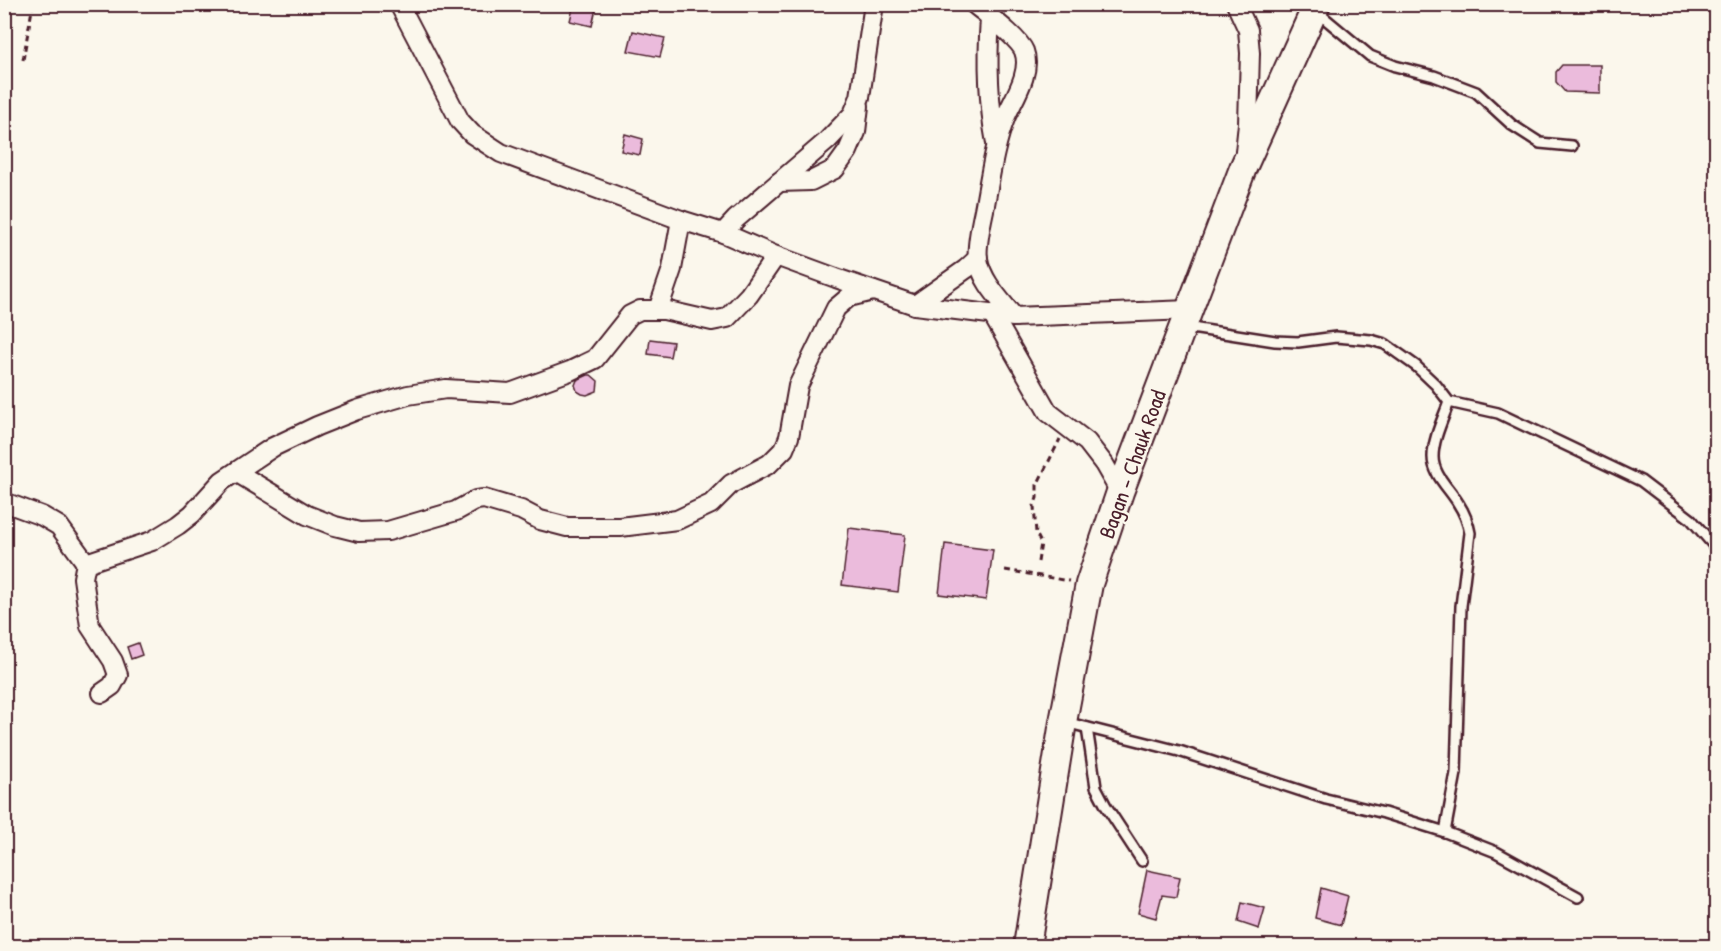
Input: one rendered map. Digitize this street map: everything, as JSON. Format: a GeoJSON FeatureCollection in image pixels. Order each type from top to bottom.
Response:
{"type":"FeatureCollection","features":[{"type":"Feature","properties":{"kind":"main road","name":"Bagan - Chauk Road"},"geometry":{"type":"LineString","coordinates":[[1027,946],[1063,722],[1089,584],[1120,492],[1243,168],[1316,7]]}},
{"type":"Feature","properties":{"kind":"street"},"geometry":{"type":"LineString","coordinates":[[399,4],[460,121],[472,134],[501,153],[681,220],[723,233],[776,256],[915,304],[1014,317],[1186,318]]}},
{"type":"Feature","properties":{"kind":"street"},"geometry":{"type":"LineString","coordinates":[[779,182],[811,180],[834,169],[848,151],[856,132],[874,4]]}},
{"type":"Feature","properties":{"kind":"street"},"geometry":{"type":"LineString","coordinates":[[975,4],[1020,44],[1025,56],[1024,76],[1005,118],[996,145],[981,227],[978,258],[981,270],[991,287],[1014,317]]}},
{"type":"Feature","properties":{"kind":"street"},"geometry":{"type":"LineString","coordinates":[[1236,4],[1248,30],[1250,53],[1248,124],[1243,168]]}},
{"type":"Feature","properties":{"kind":"street"},"geometry":{"type":"LineString","coordinates":[[990,18],[987,51],[996,145]]}},
{"type":"Feature","properties":{"kind":"street"},"geometry":{"type":"LineString","coordinates":[[723,233],[735,219],[843,126],[853,114],[860,93]]}},
{"type":"Feature","properties":{"kind":"street"},"geometry":{"type":"LineString","coordinates":[[658,310],[672,269],[681,220]]}},
{"type":"Feature","properties":{"kind":"street"},"geometry":{"type":"LineString","coordinates":[[86,563],[152,541],[192,514],[222,481],[273,447],[357,410],[408,395],[446,389],[510,393],[570,371],[595,359],[630,315],[640,310],[658,310],[712,321],[727,318],[749,296],[776,256]]}},
{"type":"Feature","properties":{"kind":"street"},"geometry":{"type":"LineString","coordinates":[[915,304],[966,269],[978,258]]}},
{"type":"Feature","properties":{"kind":"street"},"geometry":{"type":"LineString","coordinates":[[236,472],[308,516],[359,532],[388,531],[456,511],[476,500],[484,499],[521,510],[540,520],[567,527],[620,527],[677,520],[711,504],[731,484],[770,464],[784,449],[789,437],[798,386],[836,308],[849,297],[873,291]]}},
{"type":"Feature","properties":{"kind":"street"},"geometry":{"type":"LineString","coordinates":[[992,314],[1048,411],[1088,442],[1120,492]]}},
{"type":"Feature","properties":{"kind":"street"},"geometry":{"type":"LineString","coordinates":[[4,502],[42,516],[59,526],[86,563],[83,578],[90,626],[118,675],[112,686],[102,693]]}},
{"type":"Feature","properties":{"kind":"lane"},"geometry":{"type":"LineString","coordinates":[[1316,7],[1370,56],[1476,92],[1512,125],[1540,143],[1572,146]]}},
{"type":"Feature","properties":{"kind":"lane"},"geometry":{"type":"LineString","coordinates":[[1186,318],[1275,341],[1298,342],[1335,337],[1371,340],[1385,344],[1416,366],[1436,385],[1449,402],[1498,413],[1641,481],[1692,519],[1716,548]]}},
{"type":"Feature","properties":{"kind":"lane"},"geometry":{"type":"LineString","coordinates":[[1446,832],[1456,773],[1461,606],[1470,533],[1468,523],[1458,503],[1435,468],[1433,457],[1449,402]]}},
{"type":"Feature","properties":{"kind":"lane"},"geometry":{"type":"LineString","coordinates":[[1063,722],[1179,750],[1326,799],[1384,813],[1446,832],[1496,852],[1578,897]]}},
{"type":"Feature","properties":{"kind":"lane"},"geometry":{"type":"LineString","coordinates":[[1088,728],[1096,788],[1142,861]]}},
{"type":"Feature","properties":{"kind":"path"},"geometry":{"type":"LineString","coordinates":[[23,60],[33,4]]}},
{"type":"Feature","properties":{"kind":"path"},"geometry":{"type":"LineString","coordinates":[[1038,562],[1041,543],[1036,533],[1034,506],[1037,486],[1066,426]]}},
{"type":"Feature","properties":{"kind":"path"},"geometry":{"type":"LineString","coordinates":[[1005,570],[1089,584]]}},
{"type":"Feature","properties":{"kind":"building"},"geometry":{"type":"Polygon","coordinates":[[[574,4],[597,4],[592,26],[570,21],[574,4]]]}},
{"type":"Feature","properties":{"kind":"building"},"geometry":{"type":"Polygon","coordinates":[[[633,31],[665,38],[660,57],[628,51],[633,31]]]}},
{"type":"Feature","properties":{"kind":"building"},"geometry":{"type":"Polygon","coordinates":[[[1562,65],[1600,65],[1600,93],[1565,92],[1556,82],[1556,72],[1562,65]]]}},
{"type":"Feature","properties":{"kind":"building"},"geometry":{"type":"Polygon","coordinates":[[[625,134],[643,139],[640,155],[621,151],[625,134]]]}},
{"type":"Feature","properties":{"kind":"building"},"geometry":{"type":"Polygon","coordinates":[[[650,339],[673,342],[670,357],[648,354],[650,339]]]}},
{"type":"Feature","properties":{"kind":"building"},"geometry":{"type":"Polygon","coordinates":[[[588,375],[598,381],[597,391],[587,395],[577,391],[575,385],[577,380],[588,375]]]}},
{"type":"Feature","properties":{"kind":"building"},"geometry":{"type":"Polygon","coordinates":[[[849,528],[905,535],[898,592],[842,585],[849,528]]]}},
{"type":"Feature","properties":{"kind":"building"},"geometry":{"type":"Polygon","coordinates":[[[945,544],[993,550],[986,600],[939,594],[945,544]]]}},
{"type":"Feature","properties":{"kind":"building"},"geometry":{"type":"Polygon","coordinates":[[[138,643],[142,655],[131,659],[127,647],[138,643]]]}},
{"type":"Feature","properties":{"kind":"building"},"geometry":{"type":"Polygon","coordinates":[[[1147,870],[1180,877],[1176,897],[1162,895],[1156,918],[1138,913],[1147,870]]]}},
{"type":"Feature","properties":{"kind":"building"},"geometry":{"type":"Polygon","coordinates":[[[1321,888],[1348,896],[1341,925],[1315,918],[1321,888]]]}},
{"type":"Feature","properties":{"kind":"building"},"geometry":{"type":"Polygon","coordinates":[[[1242,902],[1265,908],[1259,929],[1238,922],[1242,902]]]}}]}
